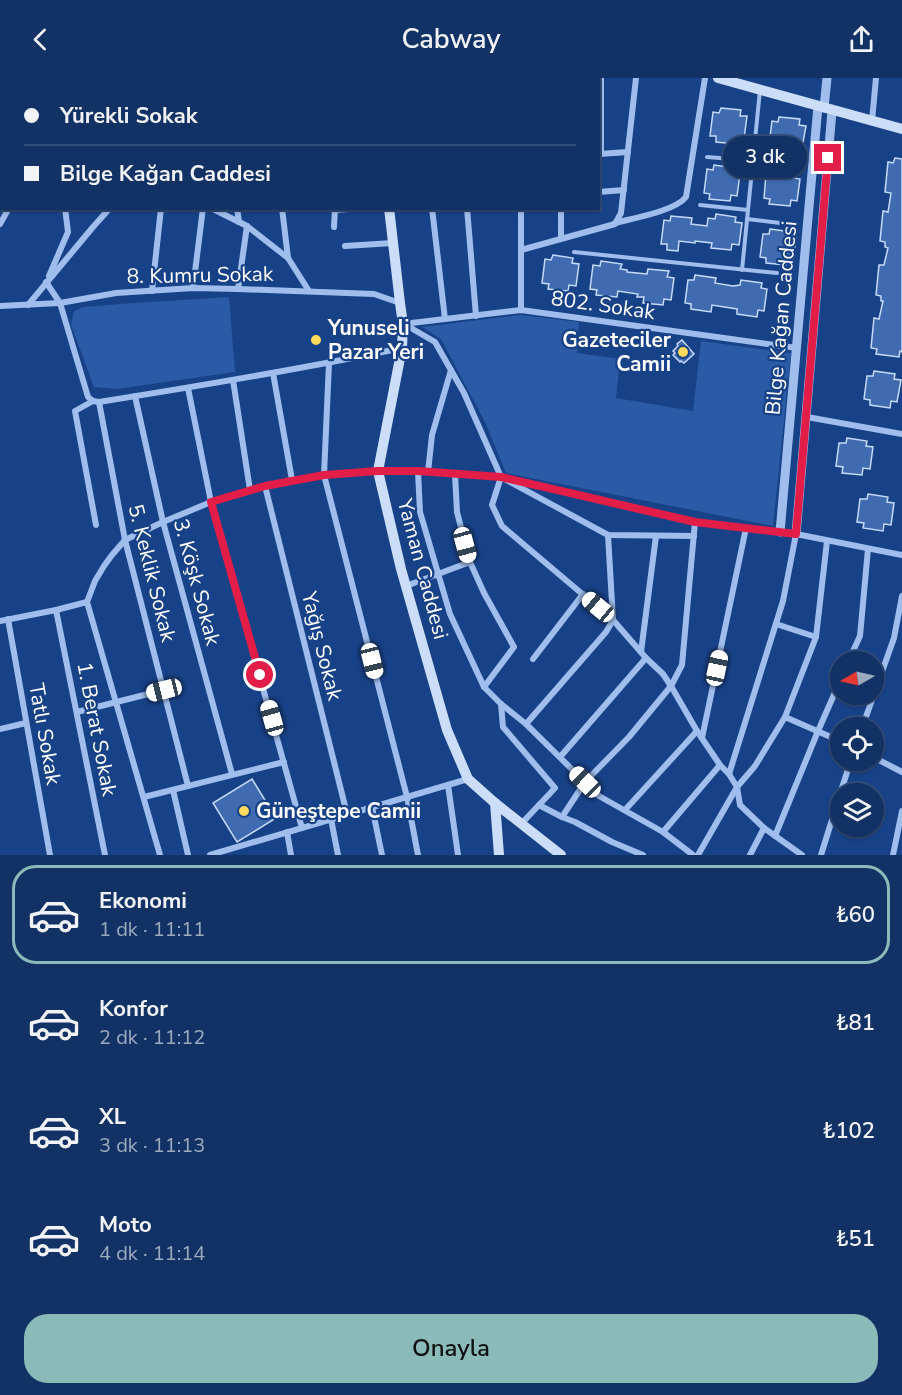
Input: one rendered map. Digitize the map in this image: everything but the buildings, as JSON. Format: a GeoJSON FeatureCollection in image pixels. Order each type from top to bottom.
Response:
{"type":"FeatureCollection","features":[{"type":"Feature","properties":{"kind":"main road"},"geometry":{"type":"LineString","coordinates":[[718,78],[755,85],[825,108],[902,129]]}},
{"type":"Feature","properties":{"kind":"main road","name":"Yaman Caddesi"},"geometry":{"type":"LineString","coordinates":[[389,210],[403,324],[402,348],[378,471],[406,586],[447,730],[468,779],[561,855]]}},
{"type":"Feature","properties":{"kind":"main road"},"geometry":{"type":"LineString","coordinates":[[495,803],[499,855]]}},
{"type":"Feature","properties":{"kind":"street"},"geometry":{"type":"LineString","coordinates":[[601,78],[600,154],[628,152]]}},
{"type":"Feature","properties":{"kind":"street"},"geometry":{"type":"LineString","coordinates":[[615,224],[621,213],[636,78]]}},
{"type":"Feature","properties":{"kind":"street"},"geometry":{"type":"LineString","coordinates":[[521,250],[674,207],[684,201],[705,78]]}},
{"type":"Feature","properties":{"kind":"street"},"geometry":{"type":"LineString","coordinates":[[825,108],[827,78]]}},
{"type":"Feature","properties":{"kind":"street"},"geometry":{"type":"LineString","coordinates":[[872,121],[876,78]]}},
{"type":"Feature","properties":{"kind":"street","name":"Bilge Kağan Caddesi"},"geometry":{"type":"LineString","coordinates":[[780,532],[797,348],[825,108]]}},
{"type":"Feature","properties":{"kind":"street","name":"Bilge Kağan Caddesi"},"geometry":{"type":"LineString","coordinates":[[796,534],[807,417],[825,108]]}},
{"type":"Feature","properties":{"kind":"street"},"geometry":{"type":"LineString","coordinates":[[600,192],[624,190]]}},
{"type":"Feature","properties":{"kind":"street"},"geometry":{"type":"LineString","coordinates":[[0,224],[8,210]]}},
{"type":"Feature","properties":{"kind":"street"},"geometry":{"type":"LineString","coordinates":[[46,282],[68,231],[65,210]]}},
{"type":"Feature","properties":{"kind":"street"},"geometry":{"type":"LineString","coordinates":[[28,305],[108,210]]}},
{"type":"Feature","properties":{"kind":"street"},"geometry":{"type":"LineString","coordinates":[[152,291],[160,210]]}},
{"type":"Feature","properties":{"kind":"street"},"geometry":{"type":"LineString","coordinates":[[193,288],[202,210]]}},
{"type":"Feature","properties":{"kind":"street"},"geometry":{"type":"LineString","coordinates":[[215,210],[247,226],[288,258],[309,291]]}},
{"type":"Feature","properties":{"kind":"street"},"geometry":{"type":"LineString","coordinates":[[237,210],[239,222]]}},
{"type":"Feature","properties":{"kind":"street"},"geometry":{"type":"LineString","coordinates":[[282,210],[288,258]]}},
{"type":"Feature","properties":{"kind":"street"},"geometry":{"type":"LineString","coordinates":[[334,228],[335,210]]}},
{"type":"Feature","properties":{"kind":"street"},"geometry":{"type":"LineString","coordinates":[[432,210],[445,319]]}},
{"type":"Feature","properties":{"kind":"street"},"geometry":{"type":"LineString","coordinates":[[467,210],[476,316]]}},
{"type":"Feature","properties":{"kind":"street"},"geometry":{"type":"LineString","coordinates":[[521,210],[521,310]]}},
{"type":"Feature","properties":{"kind":"street"},"geometry":{"type":"LineString","coordinates":[[561,210],[561,238]]}},
{"type":"Feature","properties":{"kind":"street"},"geometry":{"type":"LineString","coordinates":[[238,289],[247,226]]}},
{"type":"Feature","properties":{"kind":"street"},"geometry":{"type":"LineString","coordinates":[[345,246],[393,243]]}},
{"type":"Feature","properties":{"kind":"street","name":"5. Keklik Sokak"},"geometry":{"type":"LineString","coordinates":[[46,282],[60,303],[88,397],[96,402],[125,540],[189,786]]}},
{"type":"Feature","properties":{"kind":"street","name":"8. Kumru Sokak"},"geometry":{"type":"LineString","coordinates":[[0,306],[60,303],[116,293],[193,288],[374,294],[400,303]]}},
{"type":"Feature","properties":{"kind":"street","name":"802. Sokak"},"geometry":{"type":"LineString","coordinates":[[403,324],[521,310],[797,348]]}},
{"type":"Feature","properties":{"kind":"street"},"geometry":{"type":"LineString","coordinates":[[403,324],[435,342],[465,393],[501,477],[608,535],[694,536]]}},
{"type":"Feature","properties":{"kind":"street"},"geometry":{"type":"LineString","coordinates":[[96,525],[75,411],[96,402],[188,388],[402,348]]}},
{"type":"Feature","properties":{"kind":"street"},"geometry":{"type":"LineString","coordinates":[[328,363],[324,475],[407,797],[418,855]]}},
{"type":"Feature","properties":{"kind":"street"},"geometry":{"type":"LineString","coordinates":[[428,472],[432,435],[451,370]]}},
{"type":"Feature","properties":{"kind":"street"},"geometry":{"type":"LineString","coordinates":[[273,373],[292,480]]}},
{"type":"Feature","properties":{"kind":"street"},"geometry":{"type":"LineString","coordinates":[[233,380],[250,490]]}},
{"type":"Feature","properties":{"kind":"street"},"geometry":{"type":"LineString","coordinates":[[188,388],[211,502],[302,828]]}},
{"type":"Feature","properties":{"kind":"street","name":"3. Köşk Sokak"},"geometry":{"type":"LineString","coordinates":[[135,396],[163,522],[232,774]]}},
{"type":"Feature","properties":{"kind":"street"},"geometry":{"type":"LineString","coordinates":[[807,417],[902,434]]}},
{"type":"Feature","properties":{"kind":"street"},"geometry":{"type":"LineString","coordinates":[[418,471],[420,512],[450,614],[484,687],[526,724],[599,796],[663,832],[695,855],[737,787],[755,766],[785,717],[816,637],[827,541]]}},
{"type":"Feature","properties":{"kind":"street"},"geometry":{"type":"LineString","coordinates":[[160,855],[87,602],[104,566],[125,540],[211,502],[265,486],[324,475],[418,471],[501,477],[695,522],[796,534],[902,555]]}},
{"type":"Feature","properties":{"kind":"street"},"geometry":{"type":"LineString","coordinates":[[454,474],[457,512],[470,562],[484,593],[514,647],[484,687]]}},
{"type":"Feature","properties":{"kind":"street"},"geometry":{"type":"LineString","coordinates":[[501,477],[492,505],[502,526],[613,620],[663,675],[697,731],[737,787],[740,805],[764,828],[802,855]]}},
{"type":"Feature","properties":{"kind":"street","name":"Yağış Sokak"},"geometry":{"type":"LineString","coordinates":[[265,486],[347,814]]}},
{"type":"Feature","properties":{"kind":"street"},"geometry":{"type":"LineString","coordinates":[[562,817],[585,782],[629,737],[671,687],[682,665],[695,522]]}},
{"type":"Feature","properties":{"kind":"street"},"geometry":{"type":"LineString","coordinates":[[702,738],[746,528]]}},
{"type":"Feature","properties":{"kind":"street"},"geometry":{"type":"LineString","coordinates":[[729,774],[783,601],[796,534]]}},
{"type":"Feature","properties":{"kind":"street"},"geometry":{"type":"LineString","coordinates":[[526,724],[606,632],[613,620],[608,535]]}},
{"type":"Feature","properties":{"kind":"street"},"geometry":{"type":"LineString","coordinates":[[641,652],[656,536]]}},
{"type":"Feature","properties":{"kind":"street"},"geometry":{"type":"LineString","coordinates":[[853,651],[860,636],[868,549]]}},
{"type":"Feature","properties":{"kind":"street"},"geometry":{"type":"LineString","coordinates":[[406,586],[470,562]]}},
{"type":"Feature","properties":{"kind":"street"},"geometry":{"type":"LineString","coordinates":[[533,659],[583,594]]}},
{"type":"Feature","properties":{"kind":"street"},"geometry":{"type":"LineString","coordinates":[[866,717],[894,638],[902,596]]}},
{"type":"Feature","properties":{"kind":"street"},"geometry":{"type":"LineString","coordinates":[[0,621],[87,602]]}},
{"type":"Feature","properties":{"kind":"street","name":"1. Berat Sokak"},"geometry":{"type":"LineString","coordinates":[[56,610],[105,855]]}},
{"type":"Feature","properties":{"kind":"street","name":"Tatlı Sokak"},"geometry":{"type":"LineString","coordinates":[[8,619],[50,855]]}},
{"type":"Feature","properties":{"kind":"street"},"geometry":{"type":"LineString","coordinates":[[776,624],[816,637]]}},
{"type":"Feature","properties":{"kind":"street"},"geometry":{"type":"LineString","coordinates":[[560,757],[646,658]]}},
{"type":"Feature","properties":{"kind":"street"},"geometry":{"type":"LineString","coordinates":[[77,712],[164,690]]}},
{"type":"Feature","properties":{"kind":"street"},"geometry":{"type":"LineString","coordinates":[[775,836],[830,703]]}},
{"type":"Feature","properties":{"kind":"street"},"geometry":{"type":"LineString","coordinates":[[501,704],[503,727],[555,788],[521,824]]}},
{"type":"Feature","properties":{"kind":"street"},"geometry":{"type":"LineString","coordinates":[[785,717],[830,736]]}},
{"type":"Feature","properties":{"kind":"street"},"geometry":{"type":"LineString","coordinates":[[0,729],[26,723]]}},
{"type":"Feature","properties":{"kind":"street"},"geometry":{"type":"LineString","coordinates":[[625,810],[697,731]]}},
{"type":"Feature","properties":{"kind":"street"},"geometry":{"type":"LineString","coordinates":[[144,797],[284,762]]}},
{"type":"Feature","properties":{"kind":"street"},"geometry":{"type":"LineString","coordinates":[[884,763],[902,772]]}},
{"type":"Feature","properties":{"kind":"street"},"geometry":{"type":"LineString","coordinates":[[663,832],[720,765]]}},
{"type":"Feature","properties":{"kind":"street"},"geometry":{"type":"LineString","coordinates":[[210,855],[468,779]]}},
{"type":"Feature","properties":{"kind":"street"},"geometry":{"type":"LineString","coordinates":[[448,785],[458,855]]}},
{"type":"Feature","properties":{"kind":"street"},"geometry":{"type":"LineString","coordinates":[[173,790],[188,855]]}},
{"type":"Feature","properties":{"kind":"street"},"geometry":{"type":"LineString","coordinates":[[539,805],[612,842],[644,855]]}},
{"type":"Feature","properties":{"kind":"street"},"geometry":{"type":"LineString","coordinates":[[372,807],[382,855]]}},
{"type":"Feature","properties":{"kind":"street"},"geometry":{"type":"LineString","coordinates":[[893,855],[902,811]]}},
{"type":"Feature","properties":{"kind":"street"},"geometry":{"type":"LineString","coordinates":[[331,819],[338,855]]}},
{"type":"Feature","properties":{"kind":"street"},"geometry":{"type":"LineString","coordinates":[[821,855],[830,826]]}},
{"type":"Feature","properties":{"kind":"street"},"geometry":{"type":"LineString","coordinates":[[750,855],[764,828]]}},
{"type":"Feature","properties":{"kind":"street"},"geometry":{"type":"LineString","coordinates":[[287,832],[291,855]]}},
{"type":"Feature","properties":{"kind":"lane"},"geometry":{"type":"LineString","coordinates":[[742,270],[753,161],[755,85]]}},
{"type":"Feature","properties":{"kind":"lane"},"geometry":{"type":"LineString","coordinates":[[707,157],[795,164]]}},
{"type":"Feature","properties":{"kind":"lane"},"geometry":{"type":"LineString","coordinates":[[700,204],[748,210]]}},
{"type":"Feature","properties":{"kind":"lane"},"geometry":{"type":"LineString","coordinates":[[747,219],[788,224]]}},
{"type":"Feature","properties":{"kind":"lane"},"geometry":{"type":"LineString","coordinates":[[574,252],[777,273]]}},
{"type":"Feature","properties":{"kind":"shaded area"},"geometry":{"type":"Polygon","coordinates":[[[229,297],[235,372],[117,389],[94,387],[71,325],[74,311],[84,307],[229,297]]]}},
{"type":"Feature","properties":{"kind":"shaded area"},"geometry":{"type":"Polygon","coordinates":[[[521,315],[579,322],[577,353],[620,359],[616,398],[693,411],[701,341],[791,353],[773,526],[506,473],[485,422],[441,339],[422,327],[521,315]]]}},
{"type":"Feature","properties":{"kind":"place","name":"Yunuseli Pazar Yeri"},"geometry":{"type":"Point","coordinates":[316,340]}},
{"type":"Feature","properties":{"kind":"place","name":"Gazeteciler Camii"},"geometry":{"type":"Point","coordinates":[683,352]}},
{"type":"Feature","properties":{"kind":"place","name":"Güneştepe Camii"},"geometry":{"type":"Point","coordinates":[244,811]}},
{"type":"Feature","properties":{"kind":"route"},"geometry":{"type":"LineString","coordinates":[[260,675],[211,502],[265,486],[324,475],[378,471],[418,471],[501,477],[695,522],[796,534],[828,158]]}}]}
